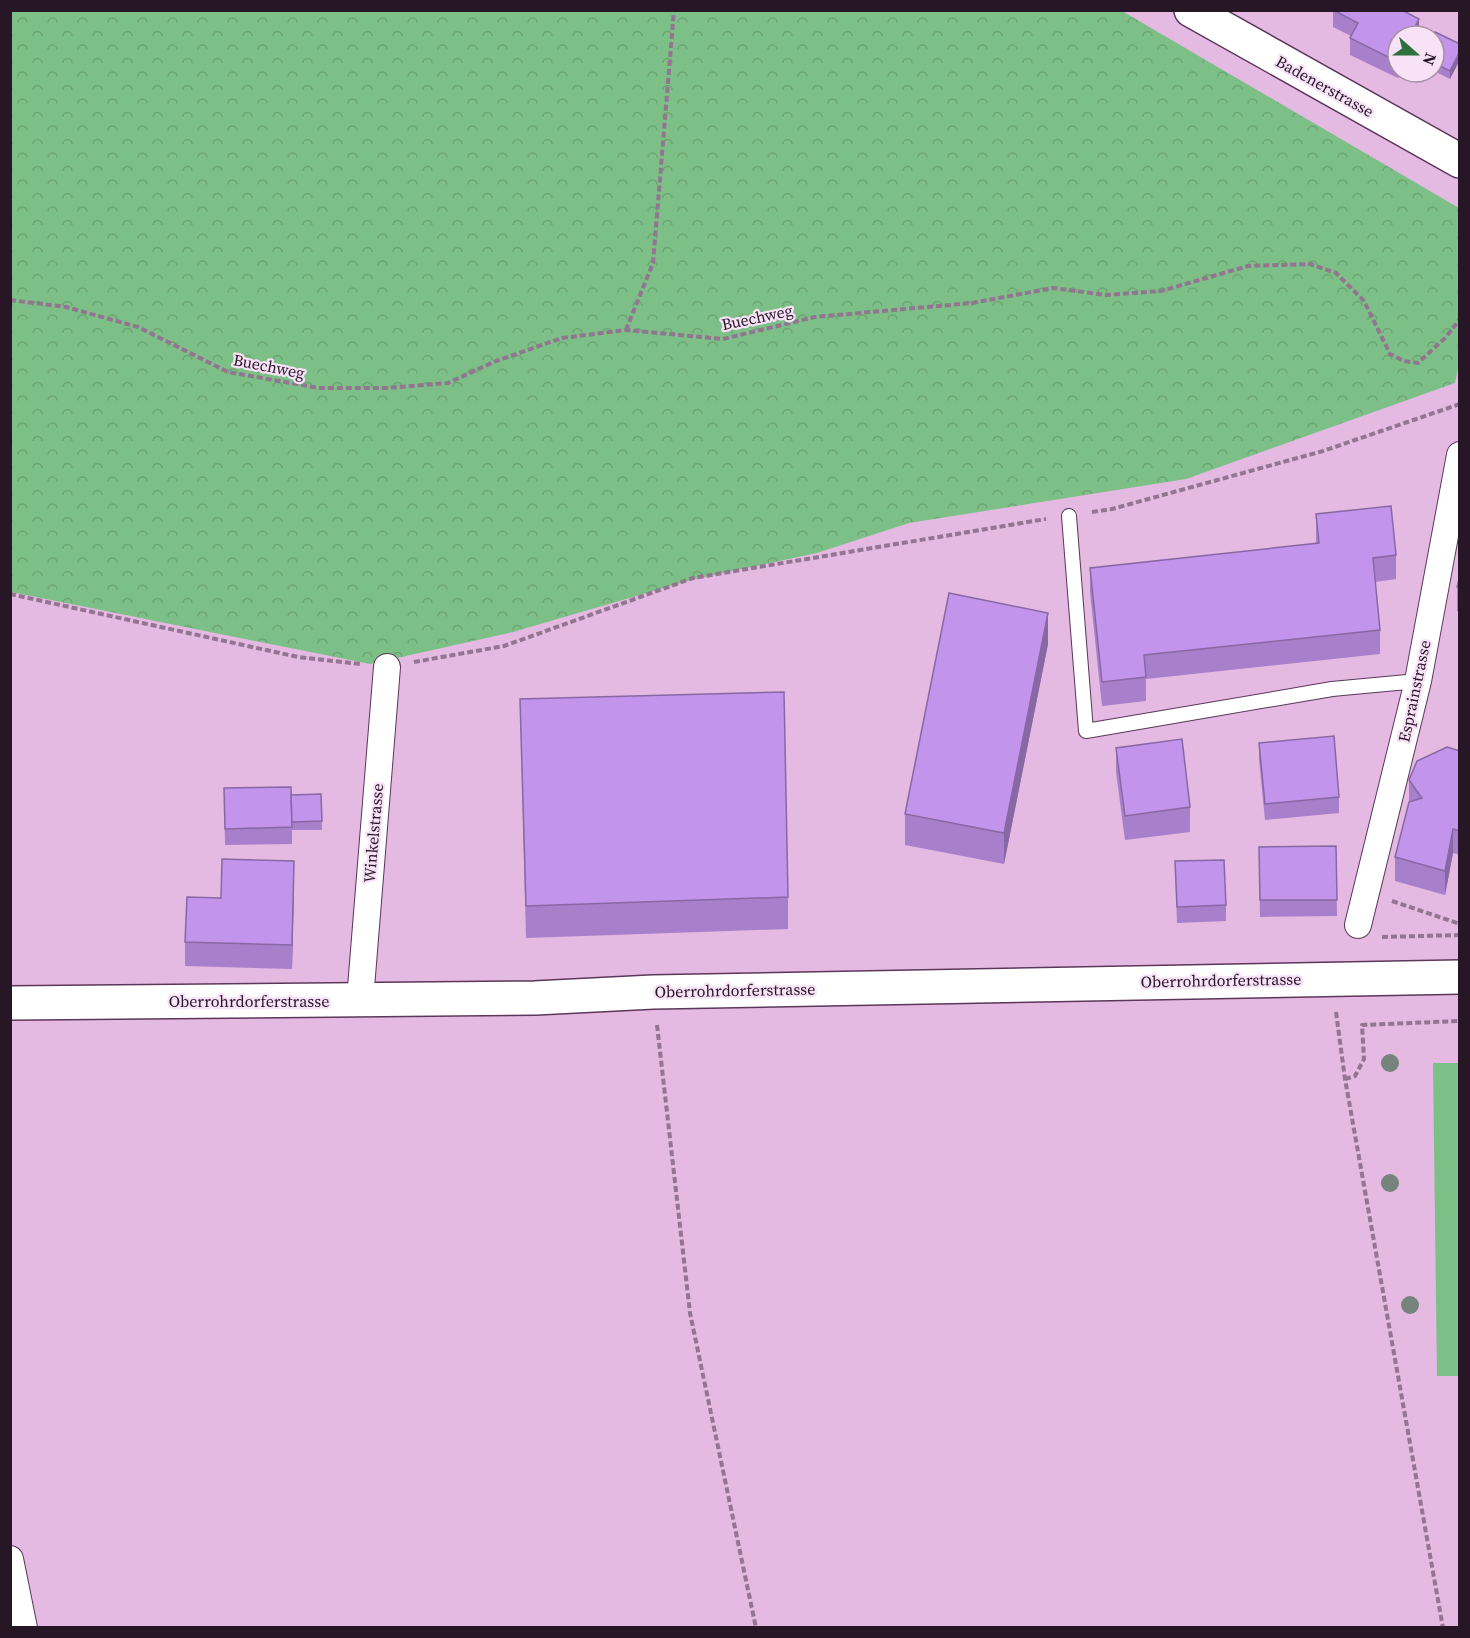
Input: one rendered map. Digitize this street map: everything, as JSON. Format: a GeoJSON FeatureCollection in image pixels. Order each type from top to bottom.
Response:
{"type":"FeatureCollection","features":[{"type":"Feature","properties":{"kind":"main road","name":"Badenerstrasse"},"geometry":{"type":"LineString","coordinates":[[1191,10],[1460,161]]}},
{"type":"Feature","properties":{"kind":"main road","name":"Oberrohrdorferstrasse"},"geometry":{"type":"LineString","coordinates":[[10,1003],[535,998],[653,992],[1460,977]]}},
{"type":"Feature","properties":{"kind":"street","name":"Esprainstrasse"},"geometry":{"type":"LineString","coordinates":[[1367,931],[1366,894],[1418,681],[1454,512],[1460,454]]}},
{"type":"Feature","properties":{"kind":"street","name":"Winkelstrasse"},"geometry":{"type":"LineString","coordinates":[[360,1000],[387,667]]}},
{"type":"Feature","properties":{"kind":"street"},"geometry":{"type":"LineString","coordinates":[[10,1559],[24,1628]]}},
{"type":"Feature","properties":{"kind":"lane"},"geometry":{"type":"LineString","coordinates":[[1069,516],[1086,731],[1332,689],[1418,681]]}},
{"type":"Feature","properties":{"kind":"path"},"geometry":{"type":"LineString","coordinates":[[626,330],[653,263],[674,10]]}},
{"type":"Feature","properties":{"kind":"path","name":"Buechweg"},"geometry":{"type":"LineString","coordinates":[[10,300],[66,307],[138,327],[228,372],[319,388],[388,388],[448,383],[496,361],[562,338],[626,330],[723,339],[815,317],[972,303],[1053,288],[1106,295],[1161,291],[1248,266],[1310,264],[1336,273],[1364,301],[1390,354],[1404,361],[1418,363],[1446,337],[1460,319]]}},
{"type":"Feature","properties":{"kind":"path"},"geometry":{"type":"LineString","coordinates":[[10,594],[298,657],[387,667],[504,646],[693,578],[1112,508],[1323,451],[1460,404]]}},
{"type":"Feature","properties":{"kind":"path"},"geometry":{"type":"LineString","coordinates":[[1366,894],[1460,924]]}},
{"type":"Feature","properties":{"kind":"path"},"geometry":{"type":"LineString","coordinates":[[1367,931],[1460,935]]}},
{"type":"Feature","properties":{"kind":"path"},"geometry":{"type":"LineString","coordinates":[[1331,978],[1345,1079],[1443,1628]]}},
{"type":"Feature","properties":{"kind":"path"},"geometry":{"type":"LineString","coordinates":[[653,992],[690,1313],[756,1628]]}},
{"type":"Feature","properties":{"kind":"path"},"geometry":{"type":"LineString","coordinates":[[1345,1079],[1355,1076],[1364,1059],[1362,1025],[1460,1021]]}},
{"type":"Feature","properties":{"kind":"green space"},"geometry":{"type":"Polygon","coordinates":[[[10,11],[1122,11],[1459,208],[1460,358],[1455,383],[1186,479],[909,523],[817,553],[691,580],[513,632],[370,664],[11,592],[10,11]]]}},
{"type":"Feature","properties":{"kind":"green space"},"geometry":{"type":"Polygon","coordinates":[[[1433,1063],[1459,1063],[1459,1376],[1437,1376],[1433,1063]]]}},
{"type":"Feature","properties":{"kind":"building"},"geometry":{"type":"Polygon","coordinates":[[[1333,10],[1402,10],[1419,19],[1416,24],[1386,24],[1386,56],[1350,38],[1358,23],[1333,10]]]}},
{"type":"Feature","properties":{"kind":"building"},"geometry":{"type":"Polygon","coordinates":[[[1446,37],[1460,44],[1460,51],[1450,71],[1446,69],[1446,37]]]}},
{"type":"Feature","properties":{"kind":"building"},"geometry":{"type":"Polygon","coordinates":[[[1391,506],[1396,555],[1373,558],[1380,630],[1144,655],[1146,677],[1102,682],[1090,568],[1319,543],[1316,514],[1391,506]]]}},
{"type":"Feature","properties":{"kind":"building"},"geometry":{"type":"Polygon","coordinates":[[[949,593],[1048,613],[1004,833],[905,814],[949,593]]]}},
{"type":"Feature","properties":{"kind":"building"},"geometry":{"type":"Polygon","coordinates":[[[784,692],[788,897],[526,906],[520,699],[784,692]]]}},
{"type":"Feature","properties":{"kind":"building"},"geometry":{"type":"Polygon","coordinates":[[[1334,736],[1339,797],[1265,804],[1259,743],[1334,736]]]}},
{"type":"Feature","properties":{"kind":"building"},"geometry":{"type":"Polygon","coordinates":[[[1182,739],[1190,807],[1125,816],[1116,748],[1182,739]]]}},
{"type":"Feature","properties":{"kind":"building"},"geometry":{"type":"Polygon","coordinates":[[[1447,747],[1460,751],[1460,831],[1453,829],[1445,871],[1395,857],[1409,802],[1422,798],[1409,780],[1417,761],[1447,747]]]}},
{"type":"Feature","properties":{"kind":"building"},"geometry":{"type":"Polygon","coordinates":[[[291,787],[292,827],[225,829],[224,788],[291,787]]]}},
{"type":"Feature","properties":{"kind":"building"},"geometry":{"type":"Polygon","coordinates":[[[321,794],[322,821],[292,822],[291,795],[321,794]]]}},
{"type":"Feature","properties":{"kind":"building"},"geometry":{"type":"Polygon","coordinates":[[[1336,846],[1337,900],[1260,900],[1259,847],[1336,846]]]}},
{"type":"Feature","properties":{"kind":"building"},"geometry":{"type":"Polygon","coordinates":[[[222,859],[294,861],[292,945],[185,942],[187,897],[221,898],[222,859]]]}},
{"type":"Feature","properties":{"kind":"building"},"geometry":{"type":"Polygon","coordinates":[[[1224,860],[1226,905],[1177,907],[1175,861],[1224,860]]]}}]}
